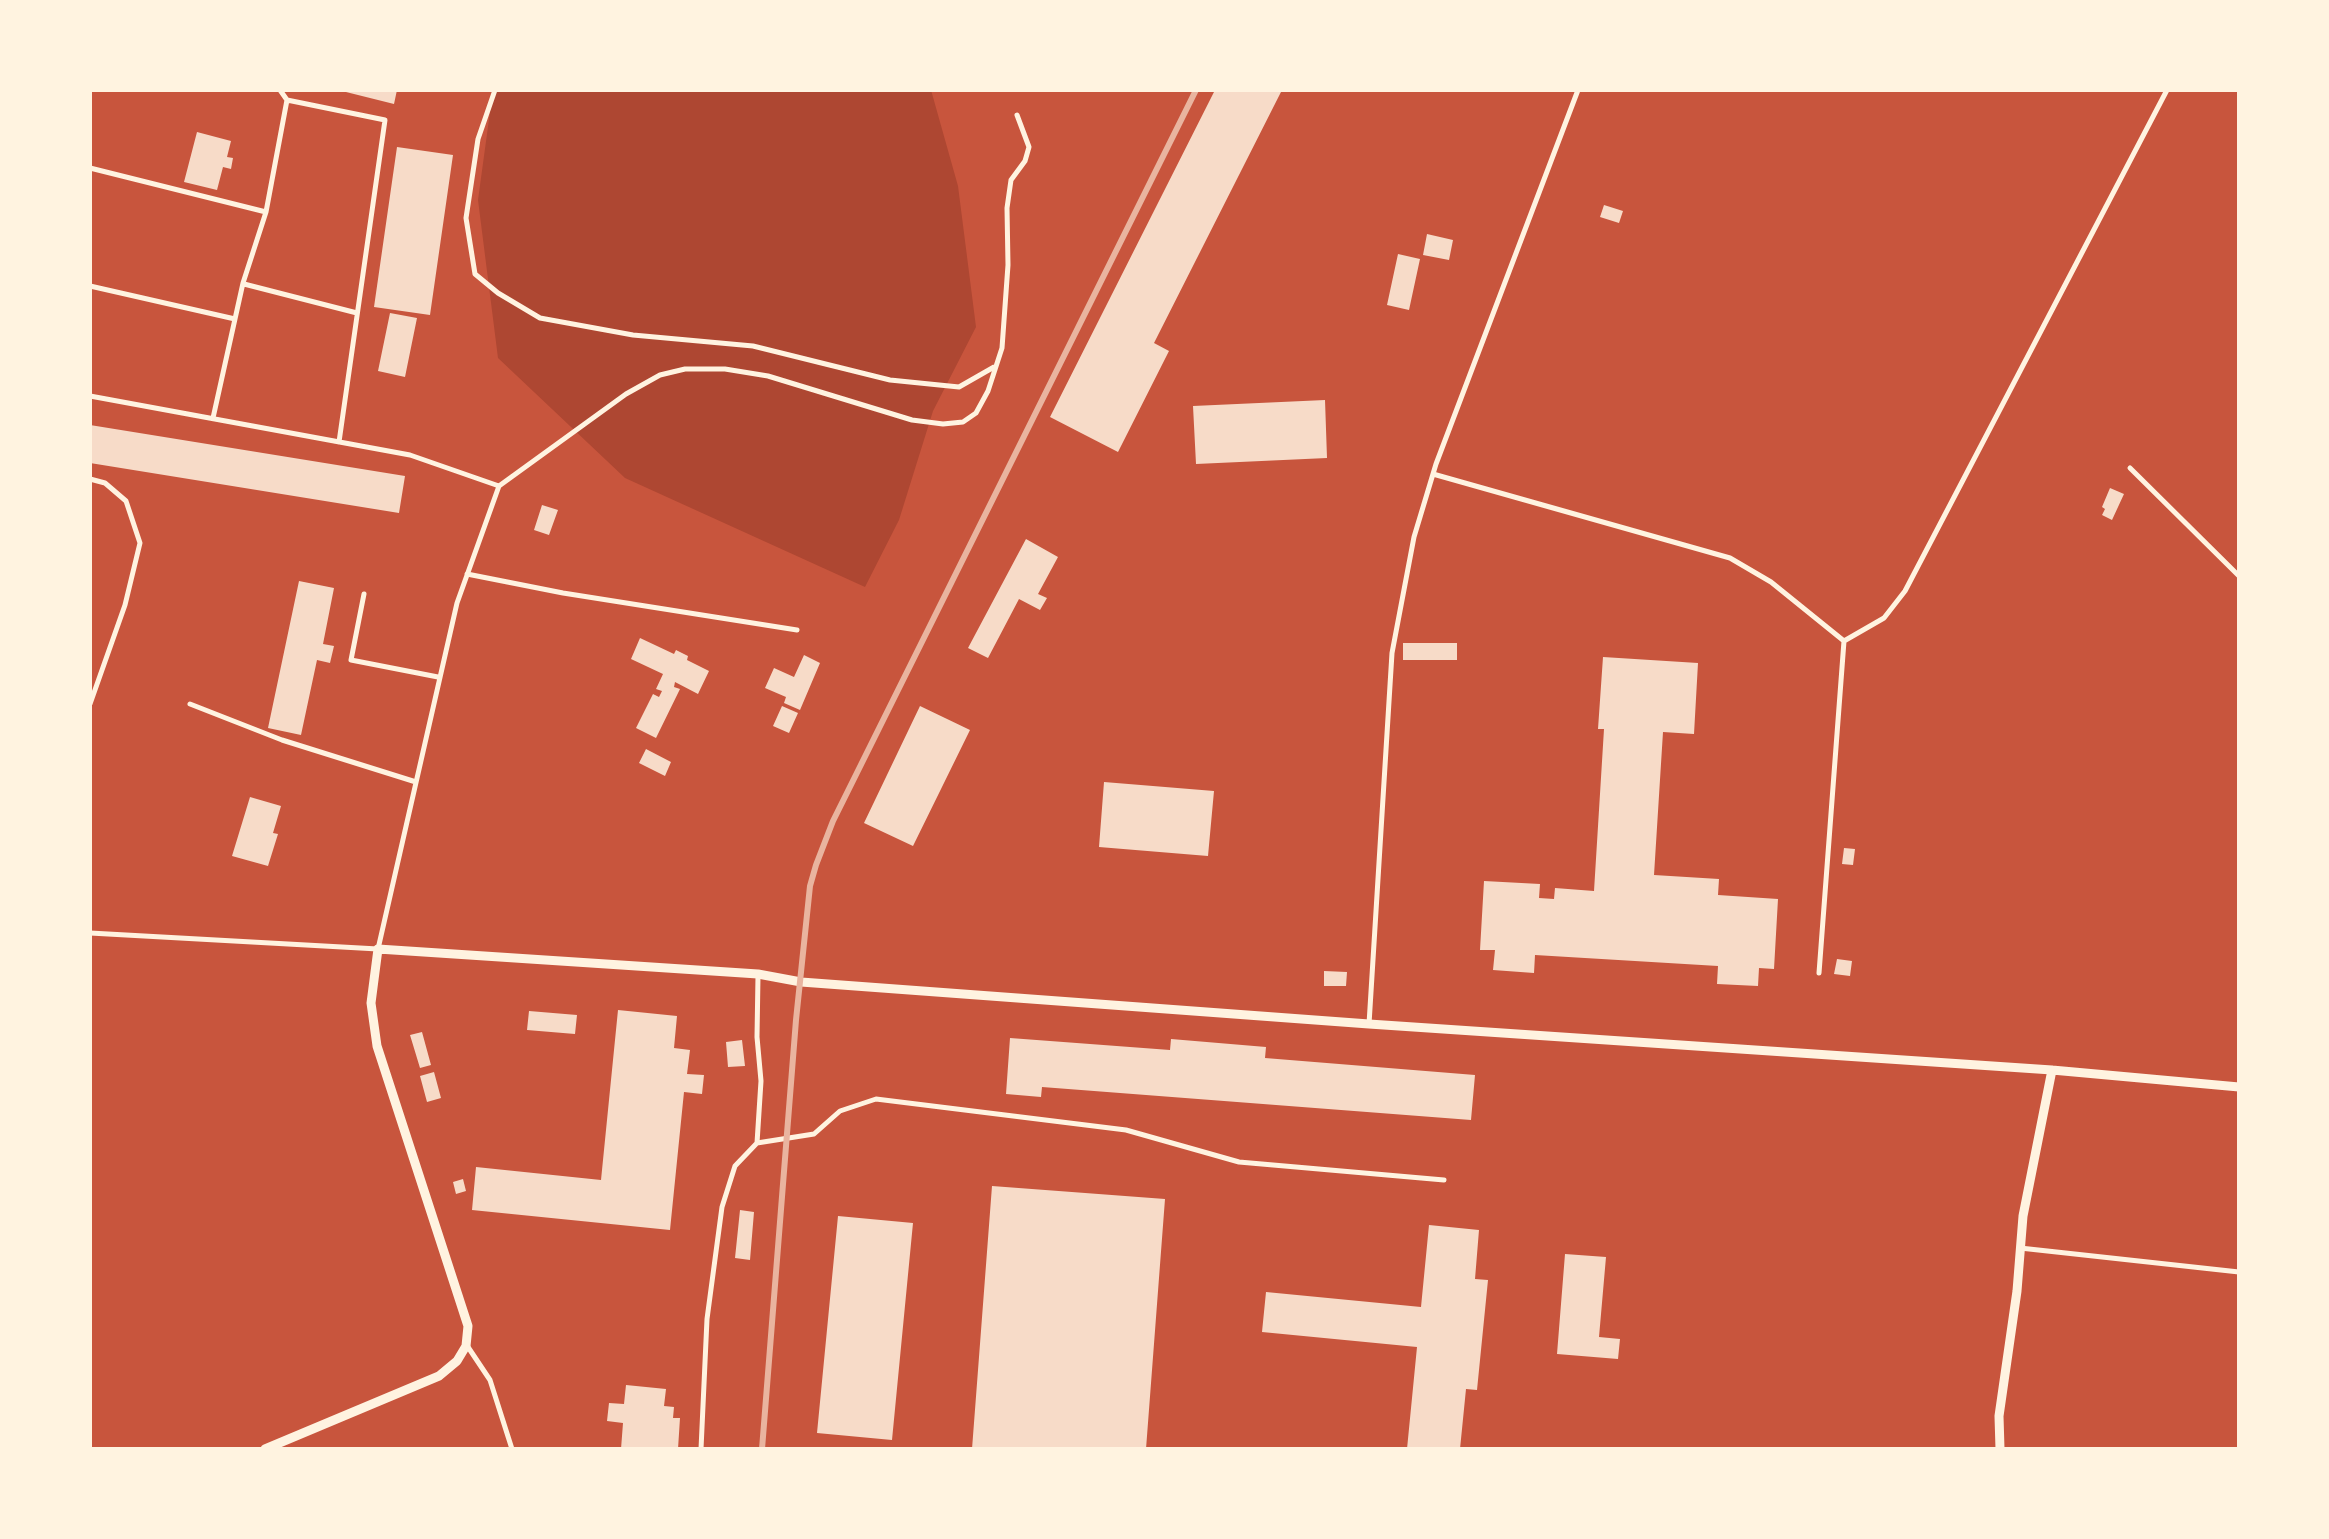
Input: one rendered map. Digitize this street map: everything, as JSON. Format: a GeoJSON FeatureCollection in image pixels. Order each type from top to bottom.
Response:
{"type":"FeatureCollection","features":[{"type":"Feature","properties":{"kind":"street"},"geometry":{"type":"LineString","coordinates":[[265,1449],[440,1376],[466,1346],[468,1326],[377,1046],[371,1004],[378,949],[2239,1086]]}},
{"type":"Feature","properties":{"kind":"street"},"geometry":{"type":"LineString","coordinates":[[2000,1449],[1999,1416],[2020,1248],[2052,1070]]}},
{"type":"Feature","properties":{"kind":"lane"},"geometry":{"type":"LineString","coordinates":[[280,90],[287,100],[385,120],[339,442]]}},
{"type":"Feature","properties":{"kind":"lane"},"geometry":{"type":"LineString","coordinates":[[495,90],[478,138],[466,218],[475,274],[540,318],[633,335],[753,346],[890,380],[959,387],[996,366]]}},
{"type":"Feature","properties":{"kind":"lane"},"geometry":{"type":"LineString","coordinates":[[1368,1024],[1392,654],[1414,536],[1433,474],[1578,90]]}},
{"type":"Feature","properties":{"kind":"lane"},"geometry":{"type":"LineString","coordinates":[[1844,641],[1884,618],[1905,591],[2166,90]]}},
{"type":"Feature","properties":{"kind":"lane"},"geometry":{"type":"LineString","coordinates":[[212,418],[243,284],[266,212],[287,100]]}},
{"type":"Feature","properties":{"kind":"lane"},"geometry":{"type":"LineString","coordinates":[[90,933],[378,949],[456,603],[499,486],[626,394],[660,375],[685,368],[768,376],[912,420],[963,422],[976,413],[1002,348],[1008,265],[1006,208],[1011,180],[1025,161],[1029,147],[1017,115]]}},
{"type":"Feature","properties":{"kind":"lane"},"geometry":{"type":"LineString","coordinates":[[90,168],[266,212]]}},
{"type":"Feature","properties":{"kind":"lane"},"geometry":{"type":"LineString","coordinates":[[243,284],[357,313]]}},
{"type":"Feature","properties":{"kind":"lane"},"geometry":{"type":"LineString","coordinates":[[90,286],[235,319]]}},
{"type":"Feature","properties":{"kind":"lane"},"geometry":{"type":"LineString","coordinates":[[90,396],[410,454],[499,486]]}},
{"type":"Feature","properties":{"kind":"lane"},"geometry":{"type":"LineString","coordinates":[[2130,468],[2239,576]]}},
{"type":"Feature","properties":{"kind":"lane"},"geometry":{"type":"LineString","coordinates":[[1433,474],[1730,558],[1770,582],[1844,641]]}},
{"type":"Feature","properties":{"kind":"lane"},"geometry":{"type":"LineString","coordinates":[[90,479],[105,482],[126,501],[140,544],[125,605],[90,704]]}},
{"type":"Feature","properties":{"kind":"lane"},"geometry":{"type":"LineString","coordinates":[[467,574],[797,630]]}},
{"type":"Feature","properties":{"kind":"lane"},"geometry":{"type":"LineString","coordinates":[[364,594],[350,660],[440,677]]}},
{"type":"Feature","properties":{"kind":"lane"},"geometry":{"type":"LineString","coordinates":[[1819,972],[1844,641]]}},
{"type":"Feature","properties":{"kind":"lane"},"geometry":{"type":"LineString","coordinates":[[190,704],[282,740],[416,782]]}},
{"type":"Feature","properties":{"kind":"lane"},"geometry":{"type":"LineString","coordinates":[[757,1143],[761,1080],[756,1037],[758,974]]}},
{"type":"Feature","properties":{"kind":"lane"},"geometry":{"type":"LineString","coordinates":[[700,1449],[706,1319],[722,1207],[735,1166],[757,1143],[814,1134],[840,1110],[876,1099],[1126,1130],[1238,1162],[1444,1180]]}},
{"type":"Feature","properties":{"kind":"lane"},"geometry":{"type":"LineString","coordinates":[[2020,1248],[2239,1272]]}},
{"type":"Feature","properties":{"kind":"lane"},"geometry":{"type":"LineString","coordinates":[[466,1346],[490,1380],[512,1449]]}},
{"type":"Feature","properties":{"kind":"shaded area"},"geometry":{"type":"Polygon","coordinates":[[[493,90],[931,90],[958,186],[976,327],[933,411],[899,520],[865,587],[625,478],[498,358],[478,200],[493,90]]]}},
{"type":"Feature","properties":{"kind":"building"},"geometry":{"type":"Polygon","coordinates":[[[338,90],[397,90],[394,104],[338,90]]]}},
{"type":"Feature","properties":{"kind":"building"},"geometry":{"type":"Polygon","coordinates":[[[1215,90],[1282,90],[1154,343],[1169,351],[1118,452],[1050,417],[1215,90]]]}},
{"type":"Feature","properties":{"kind":"building"},"geometry":{"type":"Polygon","coordinates":[[[197,132],[231,141],[227,157],[233,158],[231,169],[223,167],[217,190],[184,182],[197,132]]]}},
{"type":"Feature","properties":{"kind":"building"},"geometry":{"type":"Polygon","coordinates":[[[397,147],[453,155],[430,315],[374,307],[397,147]]]}},
{"type":"Feature","properties":{"kind":"building"},"geometry":{"type":"Polygon","coordinates":[[[1604,205],[1623,211],[1619,223],[1600,217],[1604,205]]]}},
{"type":"Feature","properties":{"kind":"building"},"geometry":{"type":"Polygon","coordinates":[[[1427,234],[1453,240],[1449,260],[1423,255],[1427,234]]]}},
{"type":"Feature","properties":{"kind":"building"},"geometry":{"type":"Polygon","coordinates":[[[1398,254],[1420,259],[1409,310],[1387,305],[1398,254]]]}},
{"type":"Feature","properties":{"kind":"building"},"geometry":{"type":"Polygon","coordinates":[[[390,313],[417,318],[405,377],[378,371],[390,313]]]}},
{"type":"Feature","properties":{"kind":"building"},"geometry":{"type":"Polygon","coordinates":[[[1325,400],[1327,458],[1196,464],[1193,406],[1325,400]]]}},
{"type":"Feature","properties":{"kind":"building"},"geometry":{"type":"Polygon","coordinates":[[[90,425],[405,476],[399,513],[90,463],[90,425]]]}},
{"type":"Feature","properties":{"kind":"building"},"geometry":{"type":"Polygon","coordinates":[[[2110,488],[2124,494],[2112,520],[2102,515],[2110,488]]]}},
{"type":"Feature","properties":{"kind":"building"},"geometry":{"type":"Polygon","coordinates":[[[542,505],[558,510],[549,535],[534,530],[542,505]]]}},
{"type":"Feature","properties":{"kind":"building"},"geometry":{"type":"Polygon","coordinates":[[[1026,539],[1058,557],[1038,594],[1047,598],[1040,610],[1019,599],[988,658],[968,648],[1026,539]]]}},
{"type":"Feature","properties":{"kind":"building"},"geometry":{"type":"Polygon","coordinates":[[[299,581],[334,588],[323,644],[334,646],[330,663],[317,660],[301,735],[268,728],[299,581]]]}},
{"type":"Feature","properties":{"kind":"building"},"geometry":{"type":"Polygon","coordinates":[[[640,638],[674,654],[676,650],[709,671],[698,694],[675,682],[674,687],[680,689],[656,738],[636,728],[653,694],[659,697],[662,691],[656,689],[663,674],[631,659],[640,638]]]}},
{"type":"Feature","properties":{"kind":"building"},"geometry":{"type":"Polygon","coordinates":[[[1403,643],[1457,643],[1457,660],[1403,660],[1403,643]]]}},
{"type":"Feature","properties":{"kind":"building"},"geometry":{"type":"Polygon","coordinates":[[[804,655],[820,663],[800,710],[784,703],[786,697],[765,688],[774,668],[794,677],[804,655]]]}},
{"type":"Feature","properties":{"kind":"building"},"geometry":{"type":"Polygon","coordinates":[[[1603,657],[1698,663],[1694,734],[1663,732],[1654,875],[1719,879],[1718,895],[1778,899],[1774,969],[1759,968],[1758,986],[1717,984],[1718,966],[1535,955],[1534,973],[1493,970],[1495,950],[1480,950],[1484,881],[1540,884],[1539,898],[1554,899],[1555,888],[1594,891],[1604,729],[1598,729],[1603,657]]]}},
{"type":"Feature","properties":{"kind":"building"},"geometry":{"type":"Polygon","coordinates":[[[782,706],[798,713],[789,733],[773,726],[782,706]]]}},
{"type":"Feature","properties":{"kind":"building"},"geometry":{"type":"Polygon","coordinates":[[[920,706],[970,730],[913,846],[864,823],[920,706]]]}},
{"type":"Feature","properties":{"kind":"building"},"geometry":{"type":"Polygon","coordinates":[[[646,749],[671,762],[665,776],[639,763],[646,749]]]}},
{"type":"Feature","properties":{"kind":"building"},"geometry":{"type":"Polygon","coordinates":[[[1104,782],[1214,791],[1208,856],[1099,847],[1104,782]]]}},
{"type":"Feature","properties":{"kind":"building"},"geometry":{"type":"Polygon","coordinates":[[[250,797],[281,806],[268,866],[232,856],[250,797]]]}},
{"type":"Feature","properties":{"kind":"building"},"geometry":{"type":"Polygon","coordinates":[[[1844,848],[1855,849],[1853,865],[1842,864],[1844,848]]]}},
{"type":"Feature","properties":{"kind":"building"},"geometry":{"type":"Polygon","coordinates":[[[1837,959],[1852,961],[1850,976],[1834,974],[1837,959]]]}},
{"type":"Feature","properties":{"kind":"building"},"geometry":{"type":"Polygon","coordinates":[[[1324,971],[1347,972],[1346,986],[1324,986],[1324,971]]]}},
{"type":"Feature","properties":{"kind":"building"},"geometry":{"type":"Polygon","coordinates":[[[618,1010],[677,1016],[674,1048],[690,1050],[687,1074],[704,1075],[702,1094],[684,1092],[670,1230],[472,1210],[476,1167],[601,1180],[618,1010]]]}},
{"type":"Feature","properties":{"kind":"building"},"geometry":{"type":"Polygon","coordinates":[[[529,1011],[577,1015],[575,1034],[527,1030],[529,1011]]]}},
{"type":"Feature","properties":{"kind":"building"},"geometry":{"type":"Polygon","coordinates":[[[422,1032],[431,1065],[420,1068],[410,1035],[422,1032]]]}},
{"type":"Feature","properties":{"kind":"building"},"geometry":{"type":"Polygon","coordinates":[[[1010,1038],[1170,1050],[1171,1039],[1266,1047],[1265,1058],[1475,1075],[1471,1120],[1042,1087],[1041,1097],[1006,1094],[1010,1038]]]}},
{"type":"Feature","properties":{"kind":"building"},"geometry":{"type":"Polygon","coordinates":[[[742,1040],[745,1066],[728,1067],[726,1042],[742,1040]]]}},
{"type":"Feature","properties":{"kind":"building"},"geometry":{"type":"Polygon","coordinates":[[[434,1072],[441,1098],[427,1102],[420,1076],[434,1072]]]}},
{"type":"Feature","properties":{"kind":"building"},"geometry":{"type":"Polygon","coordinates":[[[463,1179],[466,1191],[456,1194],[453,1182],[463,1179]]]}},
{"type":"Feature","properties":{"kind":"building"},"geometry":{"type":"Polygon","coordinates":[[[992,1186],[1165,1199],[1146,1449],[972,1449],[992,1186]]]}},
{"type":"Feature","properties":{"kind":"building"},"geometry":{"type":"Polygon","coordinates":[[[740,1210],[754,1212],[750,1260],[735,1258],[740,1210]]]}},
{"type":"Feature","properties":{"kind":"building"},"geometry":{"type":"Polygon","coordinates":[[[838,1216],[913,1223],[892,1440],[817,1433],[838,1216]]]}},
{"type":"Feature","properties":{"kind":"building"},"geometry":{"type":"Polygon","coordinates":[[[1429,1225],[1479,1230],[1475,1279],[1488,1280],[1477,1390],[1466,1389],[1460,1449],[1407,1449],[1417,1347],[1262,1332],[1266,1292],[1421,1307],[1429,1225]]]}},
{"type":"Feature","properties":{"kind":"building"},"geometry":{"type":"Polygon","coordinates":[[[1565,1254],[1606,1257],[1599,1337],[1620,1339],[1618,1359],[1557,1354],[1565,1254]]]}},
{"type":"Feature","properties":{"kind":"building"},"geometry":{"type":"Polygon","coordinates":[[[626,1385],[666,1389],[664,1406],[674,1407],[673,1418],[680,1418],[678,1449],[621,1449],[623,1423],[607,1421],[609,1403],[624,1404],[626,1385]]]}},
{"type":"Feature","properties":{"kind":"railway"},"geometry":{"type":"LineString","coordinates":[[762,1449],[796,1020],[810,886],[816,865],[833,821],[1196,90]]}}]}
